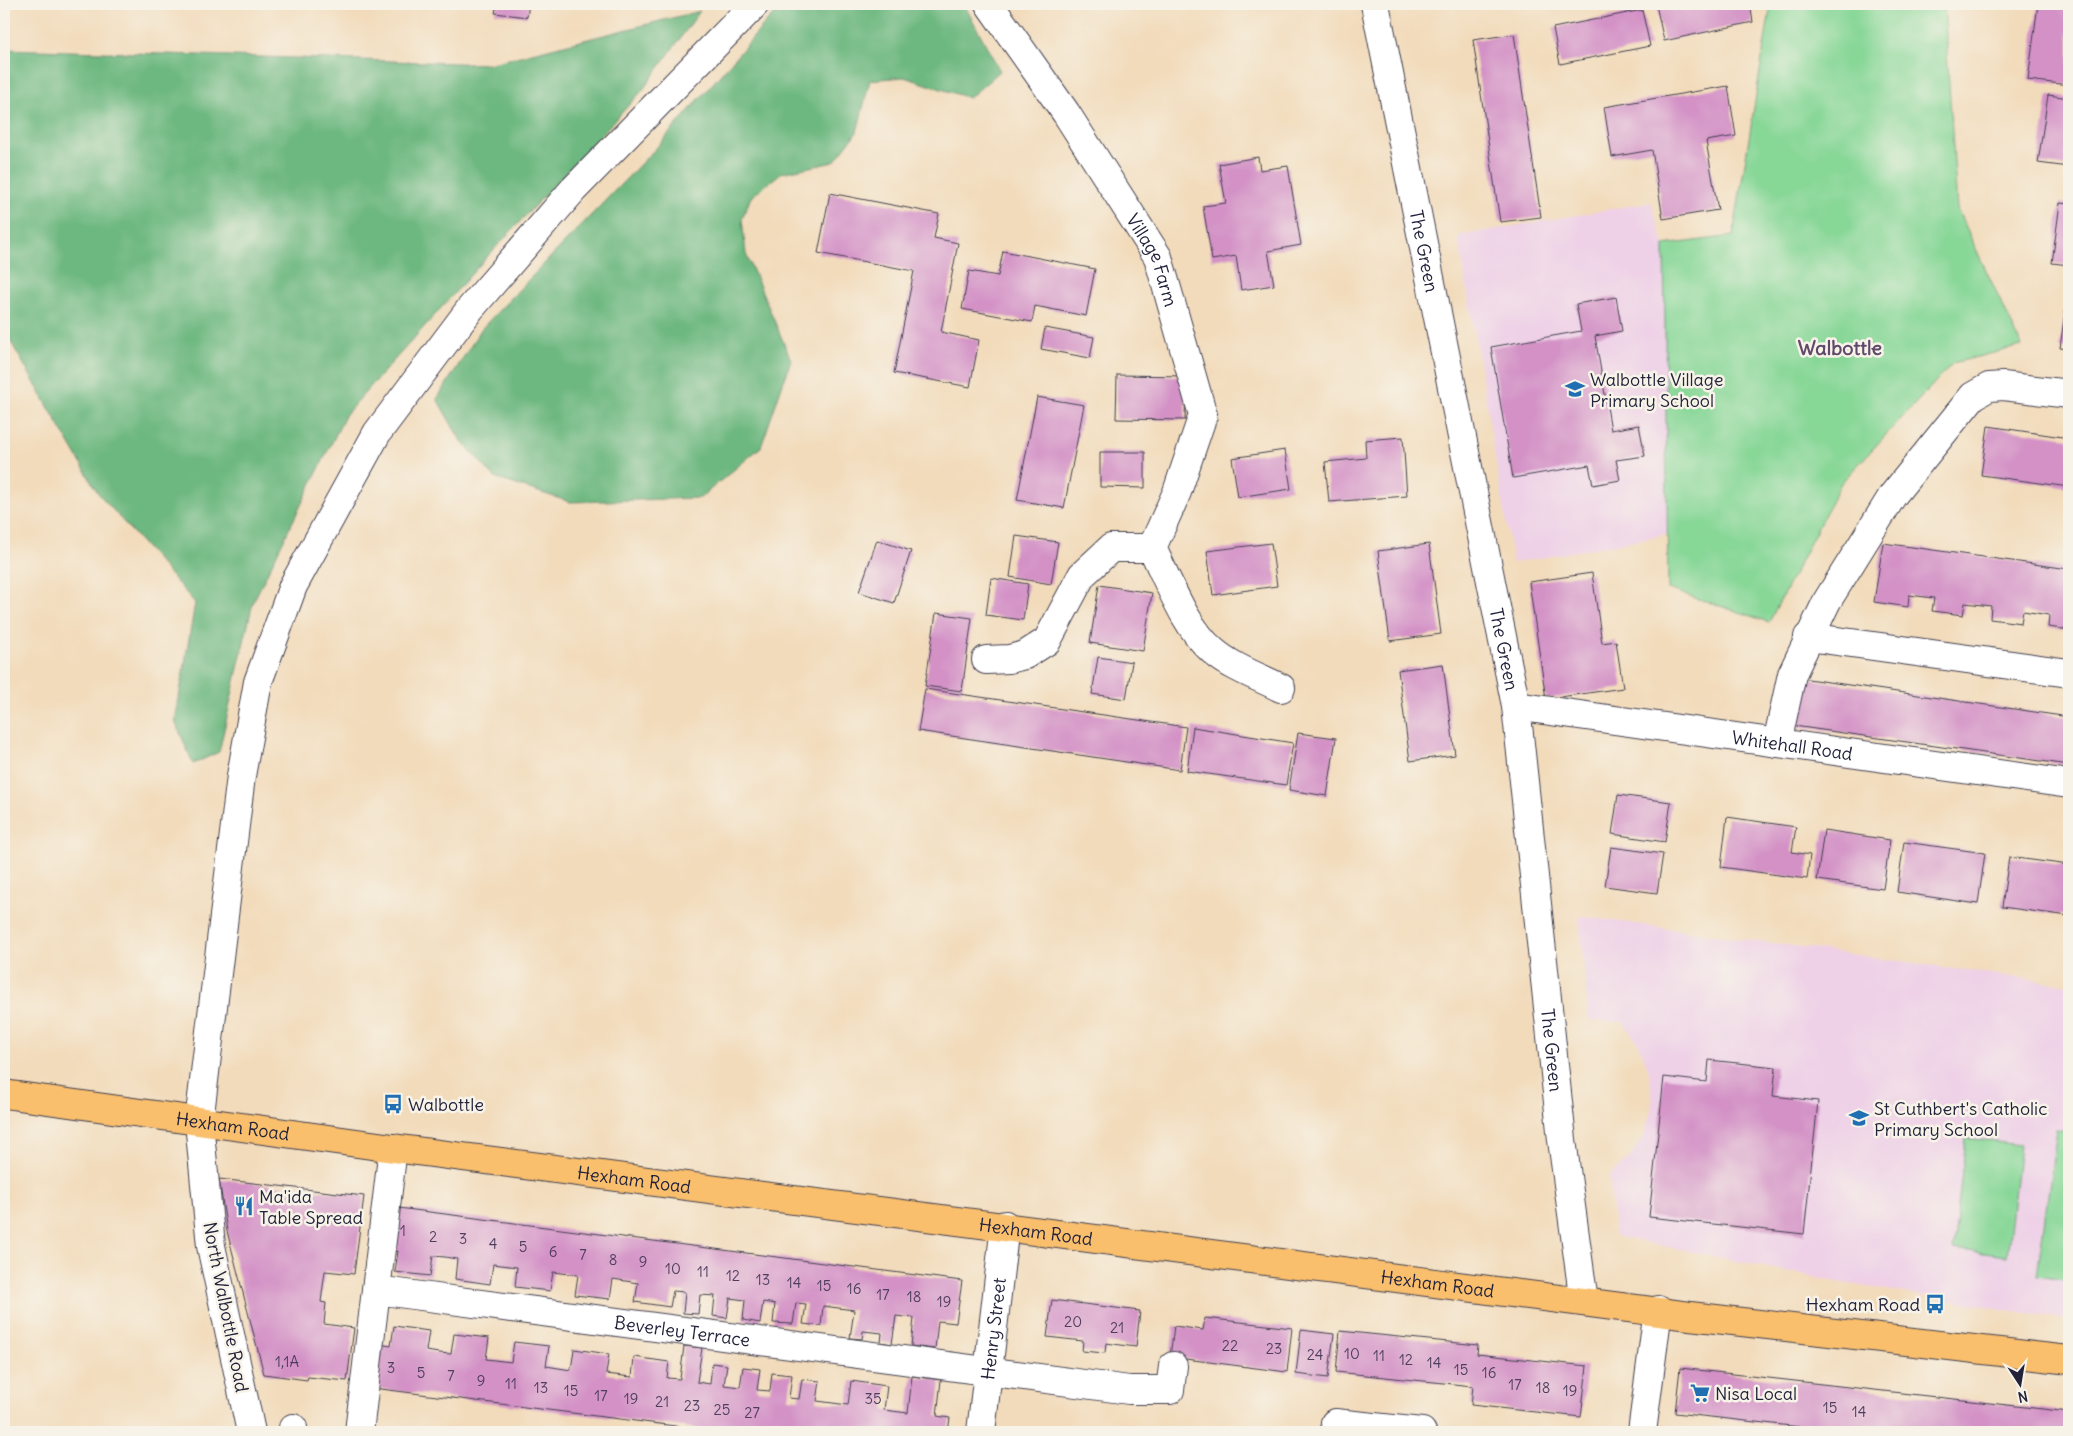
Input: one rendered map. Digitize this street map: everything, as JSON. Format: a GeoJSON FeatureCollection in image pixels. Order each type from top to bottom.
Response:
{"type":"FeatureCollection","features":[{"type":"Feature","properties":{"kind":"main road","name":"Hexham Road"},"geometry":{"type":"LineString","coordinates":[[4,1094],[393,1148],[1584,1302],[2069,1360]]}},
{"type":"Feature","properties":{"kind":"street","name":"North Walbottle Road"},"geometry":{"type":"LineString","coordinates":[[251,1432],[211,1246],[199,1122],[242,766],[258,682],[293,586],[377,432],[470,309],[573,190],[755,4]]}},
{"type":"Feature","properties":{"kind":"street","name":"Village Farm"},"geometry":{"type":"LineString","coordinates":[[989,4],[1066,113],[1158,257],[1203,415],[1177,492],[1152,548]]}},
{"type":"Feature","properties":{"kind":"street","name":"The Green"},"geometry":{"type":"LineString","coordinates":[[1375,4],[1516,706],[1562,1140],[1584,1302]]}},
{"type":"Feature","properties":{"kind":"street"},"geometry":{"type":"LineString","coordinates":[[1777,743],[1792,674],[1827,600],[1893,495],[1973,396],[1989,387],[2003,386],[2069,394]]}},
{"type":"Feature","properties":{"kind":"street"},"geometry":{"type":"LineString","coordinates":[[986,660],[1010,659],[1025,655],[1047,641],[1082,575],[1111,548],[1152,548],[1183,612],[1213,651],[1281,688]]}},
{"type":"Feature","properties":{"kind":"street"},"geometry":{"type":"LineString","coordinates":[[1808,637],[2069,673]]}},
{"type":"Feature","properties":{"kind":"street","name":"Whitehall Road"},"geometry":{"type":"LineString","coordinates":[[1516,706],[2069,784]]}},
{"type":"Feature","properties":{"kind":"street"},"geometry":{"type":"LineString","coordinates":[[359,1432],[393,1148]]}},
{"type":"Feature","properties":{"kind":"street","name":"Henry Street"},"geometry":{"type":"LineString","coordinates":[[981,1432],[1006,1226]]}},
{"type":"Feature","properties":{"kind":"street","name":"Beverley Terrace"},"geometry":{"type":"LineString","coordinates":[[376,1290],[1129,1390],[1170,1390],[1173,1366]]}},
{"type":"Feature","properties":{"kind":"street"},"geometry":{"type":"LineString","coordinates":[[1642,1432],[1658,1310]]}},
{"type":"Feature","properties":{"kind":"street"},"geometry":{"type":"LineString","coordinates":[[1334,1423],[1383,1431],[1422,1432]]}},
{"type":"Feature","properties":{"kind":"shaded area","name":"Walbottle Village Primary School"},"geometry":{"type":"Polygon","coordinates":[[[1651,202],[1664,245],[1669,534],[1513,563],[1458,236],[1651,202]]]}},
{"type":"Feature","properties":{"kind":"shaded area","name":"St Cuthbert's Catholic Primary School"},"geometry":{"type":"Polygon","coordinates":[[[1579,916],[2069,985],[2069,1320],[1838,1282],[1615,1236],[1609,1176],[1629,1159],[1645,1133],[1653,1103],[1649,1071],[1639,1044],[1623,1022],[1589,1021],[1579,916]]]}},
{"type":"Feature","properties":{"kind":"green space"},"geometry":{"type":"Polygon","coordinates":[[[790,4],[964,4],[1000,71],[969,98],[904,77],[870,80],[857,132],[834,162],[781,173],[751,197],[742,219],[746,254],[791,360],[761,447],[700,498],[570,502],[495,478],[460,439],[437,399],[482,328],[658,146],[770,18],[790,4]]]}},
{"type":"Feature","properties":{"kind":"green space"},"geometry":{"type":"Polygon","coordinates":[[[1771,4],[1944,4],[1957,209],[2022,346],[1953,363],[1841,483],[1769,622],[1668,589],[1664,245],[1733,236],[1771,4]]]}},
{"type":"Feature","properties":{"kind":"green space"},"geometry":{"type":"Polygon","coordinates":[[[700,11],[642,91],[485,259],[346,414],[253,602],[219,752],[193,764],[175,721],[195,603],[98,493],[4,330],[4,49],[488,64],[700,11]]]}},
{"type":"Feature","properties":{"kind":"green space"},"geometry":{"type":"Polygon","coordinates":[[[2057,1129],[2069,1131],[2069,1281],[2037,1276],[2057,1129]]]}},
{"type":"Feature","properties":{"kind":"green space"},"geometry":{"type":"Polygon","coordinates":[[[1966,1138],[2020,1145],[2007,1256],[1953,1249],[1966,1138]]]}},
{"type":"Feature","properties":{"kind":"building"},"geometry":{"type":"Polygon","coordinates":[[[497,4],[529,4],[527,17],[495,13],[497,4]]]}},
{"type":"Feature","properties":{"kind":"building"},"geometry":{"type":"Polygon","coordinates":[[[1750,4],[1753,22],[1664,41],[1656,5],[1750,4]]]}},
{"type":"Feature","properties":{"kind":"building"},"geometry":{"type":"Polygon","coordinates":[[[2038,4],[2069,4],[2069,85],[2028,80],[2038,4]]]}},
{"type":"Feature","properties":{"kind":"building"},"geometry":{"type":"Polygon","coordinates":[[[1642,10],[1650,46],[1560,64],[1553,28],[1642,10]]]}},
{"type":"Feature","properties":{"kind":"building"},"geometry":{"type":"Polygon","coordinates":[[[1514,34],[1541,217],[1500,222],[1473,40],[1514,34]]]}},
{"type":"Feature","properties":{"kind":"building"},"geometry":{"type":"Polygon","coordinates":[[[1728,86],[1736,136],[1706,141],[1718,210],[1663,219],[1652,150],[1612,157],[1604,107],[1728,86]]]}},
{"type":"Feature","properties":{"kind":"building"},"geometry":{"type":"Polygon","coordinates":[[[2048,95],[2069,98],[2069,167],[2038,163],[2048,95]]]}},
{"type":"Feature","properties":{"kind":"building"},"geometry":{"type":"Polygon","coordinates":[[[1258,157],[1260,170],[1288,166],[1301,245],[1268,251],[1274,285],[1241,290],[1236,256],[1212,260],[1203,206],[1226,203],[1219,164],[1258,157]]]}},
{"type":"Feature","properties":{"kind":"building"},"geometry":{"type":"Polygon","coordinates":[[[830,193],[939,214],[934,238],[958,243],[941,332],[979,340],[970,387],[894,373],[914,271],[818,253],[830,193]]]}},
{"type":"Feature","properties":{"kind":"building"},"geometry":{"type":"Polygon","coordinates":[[[2060,203],[2069,204],[2069,265],[2052,263],[2060,203]]]}},
{"type":"Feature","properties":{"kind":"building"},"geometry":{"type":"Polygon","coordinates":[[[1003,251],[1095,269],[1086,316],[1035,306],[1032,322],[962,309],[969,271],[998,276],[1003,251]]]}},
{"type":"Feature","properties":{"kind":"building"},"geometry":{"type":"Polygon","coordinates":[[[2069,290],[2069,349],[2060,348],[2069,290]]]}},
{"type":"Feature","properties":{"kind":"building"},"geometry":{"type":"Polygon","coordinates":[[[1616,297],[1622,331],[1595,336],[1611,430],[1639,425],[1645,456],[1616,460],[1620,480],[1593,485],[1589,465],[1513,478],[1491,347],[1581,331],[1576,304],[1616,297]]]}},
{"type":"Feature","properties":{"kind":"building"},"geometry":{"type":"Polygon","coordinates":[[[1045,328],[1094,337],[1090,358],[1041,349],[1045,328]]]}},
{"type":"Feature","properties":{"kind":"building"},"geometry":{"type":"Polygon","coordinates":[[[1117,375],[1186,376],[1185,420],[1116,419],[1117,375]]]}},
{"type":"Feature","properties":{"kind":"building"},"geometry":{"type":"Polygon","coordinates":[[[1037,397],[1084,405],[1064,508],[1017,500],[1037,397]]]}},
{"type":"Feature","properties":{"kind":"building"},"geometry":{"type":"Polygon","coordinates":[[[1988,426],[2069,438],[2069,487],[1981,475],[1988,426]]]}},
{"type":"Feature","properties":{"kind":"building"},"geometry":{"type":"Polygon","coordinates":[[[1403,437],[1407,496],[1329,502],[1325,462],[1366,458],[1365,440],[1403,437]]]}},
{"type":"Feature","properties":{"kind":"building"},"geometry":{"type":"Polygon","coordinates":[[[1285,450],[1291,489],[1238,497],[1232,458],[1285,450]]]}},
{"type":"Feature","properties":{"kind":"building"},"geometry":{"type":"Polygon","coordinates":[[[1100,452],[1145,452],[1145,488],[1100,487],[1100,452]]]}},
{"type":"Feature","properties":{"kind":"building"},"geometry":{"type":"Polygon","coordinates":[[[1016,536],[1058,542],[1051,584],[1010,577],[1016,536]]]}},
{"type":"Feature","properties":{"kind":"building"},"geometry":{"type":"Polygon","coordinates":[[[877,540],[911,551],[894,603],[859,592],[877,540]]]}},
{"type":"Feature","properties":{"kind":"building"},"geometry":{"type":"Polygon","coordinates":[[[1271,543],[1277,586],[1213,595],[1207,551],[1271,543]]]}},
{"type":"Feature","properties":{"kind":"building"},"geometry":{"type":"Polygon","coordinates":[[[1883,543],[2069,569],[2069,630],[2048,627],[2049,615],[2023,611],[2021,623],[1990,619],[1991,606],[1965,603],[1963,615],[1932,611],[1934,598],[1909,595],[1908,607],[1874,602],[1883,543]]]}},
{"type":"Feature","properties":{"kind":"building"},"geometry":{"type":"Polygon","coordinates":[[[1429,544],[1441,634],[1390,641],[1378,551],[1429,544]]]}},
{"type":"Feature","properties":{"kind":"building"},"geometry":{"type":"Polygon","coordinates":[[[1592,573],[1602,643],[1616,641],[1623,688],[1546,699],[1529,582],[1592,573]]]}},
{"type":"Feature","properties":{"kind":"building"},"geometry":{"type":"Polygon","coordinates":[[[991,578],[1028,584],[1023,620],[986,615],[991,578]]]}},
{"type":"Feature","properties":{"kind":"building"},"geometry":{"type":"Polygon","coordinates":[[[1099,585],[1152,593],[1143,651],[1090,643],[1099,585]]]}},
{"type":"Feature","properties":{"kind":"building"},"geometry":{"type":"Polygon","coordinates":[[[936,613],[972,618],[962,691],[925,686],[936,613]]]}},
{"type":"Feature","properties":{"kind":"building"},"geometry":{"type":"Polygon","coordinates":[[[1098,657],[1132,662],[1126,699],[1092,694],[1098,657]]]}},
{"type":"Feature","properties":{"kind":"building"},"geometry":{"type":"Polygon","coordinates":[[[1443,664],[1455,755],[1410,761],[1398,670],[1443,664]]]}},
{"type":"Feature","properties":{"kind":"building"},"geometry":{"type":"Polygon","coordinates":[[[1801,678],[2069,717],[2069,765],[1794,726],[1801,678]]]}},
{"type":"Feature","properties":{"kind":"building"},"geometry":{"type":"Polygon","coordinates":[[[925,689],[1186,727],[1180,770],[918,731],[925,689]]]}},
{"type":"Feature","properties":{"kind":"building"},"geometry":{"type":"Polygon","coordinates":[[[1193,727],[1293,743],[1286,785],[1187,771],[1193,727]]]}},
{"type":"Feature","properties":{"kind":"building"},"geometry":{"type":"Polygon","coordinates":[[[1298,733],[1336,738],[1327,796],[1289,790],[1298,733]]]}},
{"type":"Feature","properties":{"kind":"building"},"geometry":{"type":"Polygon","coordinates":[[[1618,795],[1671,802],[1665,842],[1612,834],[1618,795]]]}},
{"type":"Feature","properties":{"kind":"building"},"geometry":{"type":"Polygon","coordinates":[[[1727,817],[1796,827],[1792,852],[1810,855],[1807,879],[1721,867],[1727,817]]]}},
{"type":"Feature","properties":{"kind":"building"},"geometry":{"type":"Polygon","coordinates":[[[1824,830],[1890,840],[1883,889],[1817,880],[1824,830]]]}},
{"type":"Feature","properties":{"kind":"building"},"geometry":{"type":"Polygon","coordinates":[[[1904,842],[1985,853],[1978,904],[1897,892],[1904,842]]]}},
{"type":"Feature","properties":{"kind":"building"},"geometry":{"type":"Polygon","coordinates":[[[1611,847],[1663,854],[1657,893],[1605,886],[1611,847]]]}},
{"type":"Feature","properties":{"kind":"building"},"geometry":{"type":"Polygon","coordinates":[[[2009,857],[2069,865],[2069,916],[2002,907],[2009,857]]]}},
{"type":"Feature","properties":{"kind":"building"},"geometry":{"type":"Polygon","coordinates":[[[1709,1060],[1776,1067],[1773,1096],[1818,1101],[1804,1234],[1649,1217],[1664,1077],[1707,1082],[1709,1060]]]}},
{"type":"Feature","properties":{"kind":"building"},"geometry":{"type":"Polygon","coordinates":[[[219,1179],[364,1196],[354,1274],[325,1271],[321,1302],[326,1303],[324,1324],[354,1328],[347,1381],[308,1377],[307,1380],[264,1374],[227,1231],[219,1179]]]}},
{"type":"Feature","properties":{"kind":"building"},"geometry":{"type":"Polygon","coordinates":[[[391,1207],[962,1281],[956,1323],[938,1321],[935,1349],[911,1346],[914,1318],[896,1316],[892,1344],[881,1342],[882,1333],[863,1331],[862,1339],[850,1338],[854,1310],[823,1306],[821,1326],[803,1324],[806,1304],[796,1303],[793,1324],[773,1323],[775,1304],[763,1302],[760,1323],[743,1320],[745,1300],[730,1298],[727,1318],[713,1316],[715,1296],[700,1295],[698,1314],[683,1313],[685,1292],[673,1291],[670,1307],[635,1302],[638,1283],[613,1279],[610,1299],[575,1295],[578,1275],[553,1272],[550,1291],[515,1287],[517,1267],[493,1264],[490,1284],[455,1279],[457,1259],[445,1257],[433,1256],[430,1276],[395,1272],[398,1251],[385,1250],[391,1207]]]}},
{"type":"Feature","properties":{"kind":"building"},"geometry":{"type":"Polygon","coordinates":[[[1052,1300],[1140,1311],[1136,1347],[1106,1343],[1105,1353],[1082,1351],[1083,1341],[1047,1337],[1052,1300]]]}},
{"type":"Feature","properties":{"kind":"building"},"geometry":{"type":"Polygon","coordinates":[[[1205,1318],[1292,1328],[1287,1372],[1170,1357],[1174,1326],[1203,1330],[1205,1318]]]}},
{"type":"Feature","properties":{"kind":"building"},"geometry":{"type":"Polygon","coordinates":[[[394,1326],[429,1331],[426,1351],[451,1354],[454,1334],[489,1338],[486,1359],[511,1362],[514,1342],[549,1346],[546,1366],[571,1370],[574,1349],[609,1354],[606,1374],[632,1377],[634,1357],[669,1362],[667,1378],[680,1379],[684,1346],[702,1348],[697,1382],[710,1384],[712,1363],[727,1365],[724,1385],[740,1387],[743,1367],[760,1369],[757,1390],[770,1391],[772,1373],[792,1375],[789,1398],[799,1399],[802,1379],[820,1381],[817,1401],[848,1405],[851,1381],[887,1386],[884,1410],[908,1413],[912,1376],[941,1380],[937,1416],[950,1418],[948,1432],[723,1432],[373,1388],[379,1344],[391,1346],[394,1326]]]}},
{"type":"Feature","properties":{"kind":"building"},"geometry":{"type":"Polygon","coordinates":[[[1301,1330],[1334,1334],[1328,1378],[1296,1374],[1301,1330]]]}},
{"type":"Feature","properties":{"kind":"building"},"geometry":{"type":"Polygon","coordinates":[[[1340,1331],[1478,1345],[1477,1354],[1587,1366],[1581,1417],[1471,1405],[1473,1386],[1336,1372],[1340,1331]]]}},
{"type":"Feature","properties":{"kind":"building"},"geometry":{"type":"Polygon","coordinates":[[[1680,1368],[2069,1412],[2069,1432],[1845,1432],[1675,1413],[1680,1368]]]}},
{"type":"Feature","properties":{"kind":"place","name":"Walbottle Village Primary School"},"geometry":{"type":"Point","coordinates":[1575,389]}},
{"type":"Feature","properties":{"kind":"place","name":"Walbottle"},"geometry":{"type":"Point","coordinates":[393,1104]}},
{"type":"Feature","properties":{"kind":"place","name":"St Cuthbert's Catholic Primary School"},"geometry":{"type":"Point","coordinates":[1859,1118]}},
{"type":"Feature","properties":{"kind":"place","name":"Ma'ida Table Spread"},"geometry":{"type":"Point","coordinates":[244,1206]}},
{"type":"Feature","properties":{"kind":"place","name":"Hexham Road"},"geometry":{"type":"Point","coordinates":[1935,1304]}},
{"type":"Feature","properties":{"kind":"place","name":"Nisa Local"},"geometry":{"type":"Point","coordinates":[1700,1393]}},
{"type":"Feature","properties":{"kind":"district","name":"Walbottle"},"geometry":{"type":"Point","coordinates":[1840,347]}}]}
